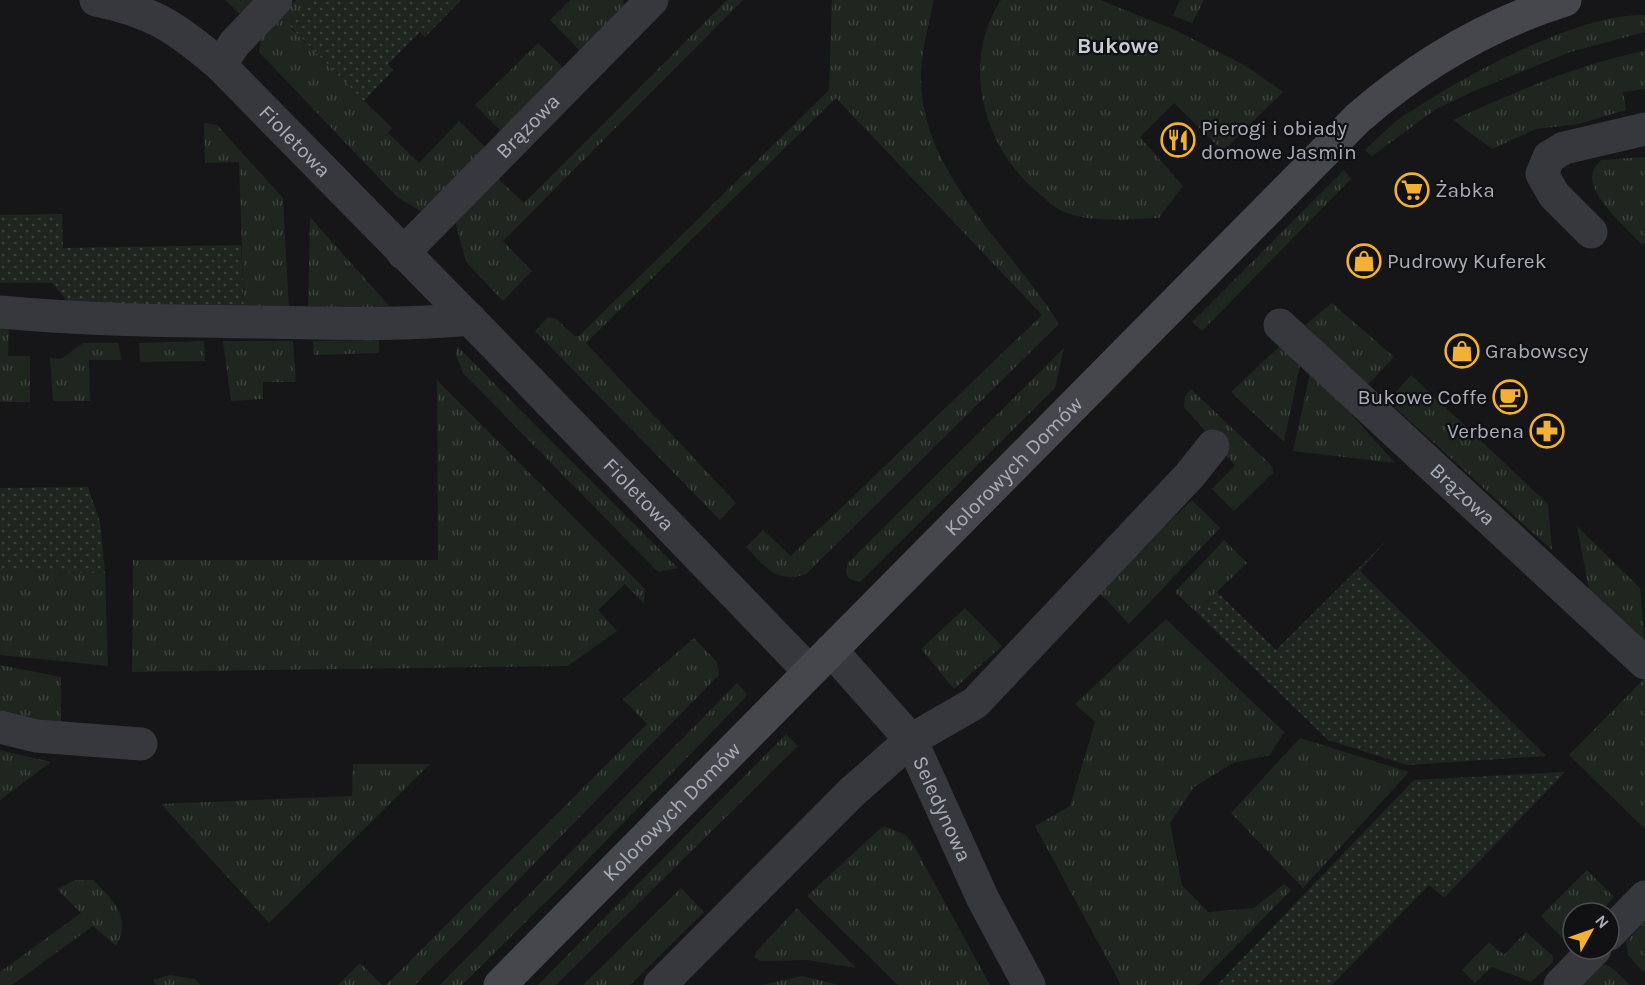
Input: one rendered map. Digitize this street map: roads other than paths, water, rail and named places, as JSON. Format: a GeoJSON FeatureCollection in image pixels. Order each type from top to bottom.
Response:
{"type":"FeatureCollection","features":[{"type":"Feature","properties":{"kind":"street","name":"Fioletowa"},"geometry":{"type":"LineString","coordinates":[[96,0],[124,6],[157,18],[184,34],[220,65],[403,253],[820,661]]}},
{"type":"Feature","properties":{"kind":"street"},"geometry":{"type":"LineString","coordinates":[[220,65],[235,43],[276,0]]}},
{"type":"Feature","properties":{"kind":"street","name":"Brązowa"},"geometry":{"type":"LineString","coordinates":[[403,253],[652,0]]}},
{"type":"Feature","properties":{"kind":"street","name":"Kolorowych Domów"},"geometry":{"type":"LineString","coordinates":[[500,985],[1358,118],[1396,86],[1458,46],[1530,12],[1565,0]]}},
{"type":"Feature","properties":{"kind":"street"},"geometry":{"type":"LineString","coordinates":[[1591,232],[1554,195],[1542,174],[1549,157],[1564,148],[1645,129]]}},
{"type":"Feature","properties":{"kind":"street"},"geometry":{"type":"LineString","coordinates":[[0,312],[79,320],[132,321],[419,324],[470,319]]}},
{"type":"Feature","properties":{"kind":"street","name":"Brązowa"},"geometry":{"type":"LineString","coordinates":[[1280,325],[1645,663]]}},
{"type":"Feature","properties":{"kind":"street"},"geometry":{"type":"LineString","coordinates":[[660,985],[852,792],[911,740],[975,704],[1190,475],[1212,446]]}},
{"type":"Feature","properties":{"kind":"street","name":"Seledynowa"},"geometry":{"type":"LineString","coordinates":[[820,661],[911,740],[983,899],[1029,985]]}},
{"type":"Feature","properties":{"kind":"street"},"geometry":{"type":"LineString","coordinates":[[0,727],[36,736],[141,744]]}},
{"type":"Feature","properties":{"kind":"street"},"geometry":{"type":"LineString","coordinates":[[1621,922],[1645,897]]}},
{"type":"Feature","properties":{"kind":"street"},"geometry":{"type":"LineString","coordinates":[[1560,985],[1583,961]]}},
{"type":"Feature","properties":{"kind":"place","name":"Pierogi i obiady domowe Jasmin"},"geometry":{"type":"Point","coordinates":[1178,140]}},
{"type":"Feature","properties":{"kind":"place","name":"Żabka"},"geometry":{"type":"Point","coordinates":[1412,190]}},
{"type":"Feature","properties":{"kind":"place","name":"Pudrowy Kuferek"},"geometry":{"type":"Point","coordinates":[1364,261]}},
{"type":"Feature","properties":{"kind":"place","name":"Grabowscy"},"geometry":{"type":"Point","coordinates":[1462,351]}},
{"type":"Feature","properties":{"kind":"place","name":"Bukowe Coffe"},"geometry":{"type":"Point","coordinates":[1510,397]}},
{"type":"Feature","properties":{"kind":"place","name":"Verbena"},"geometry":{"type":"Point","coordinates":[1547,431]}},
{"type":"Feature","properties":{"kind":"district","name":"Bukowe"},"geometry":{"type":"Point","coordinates":[1118,46]}}]}
